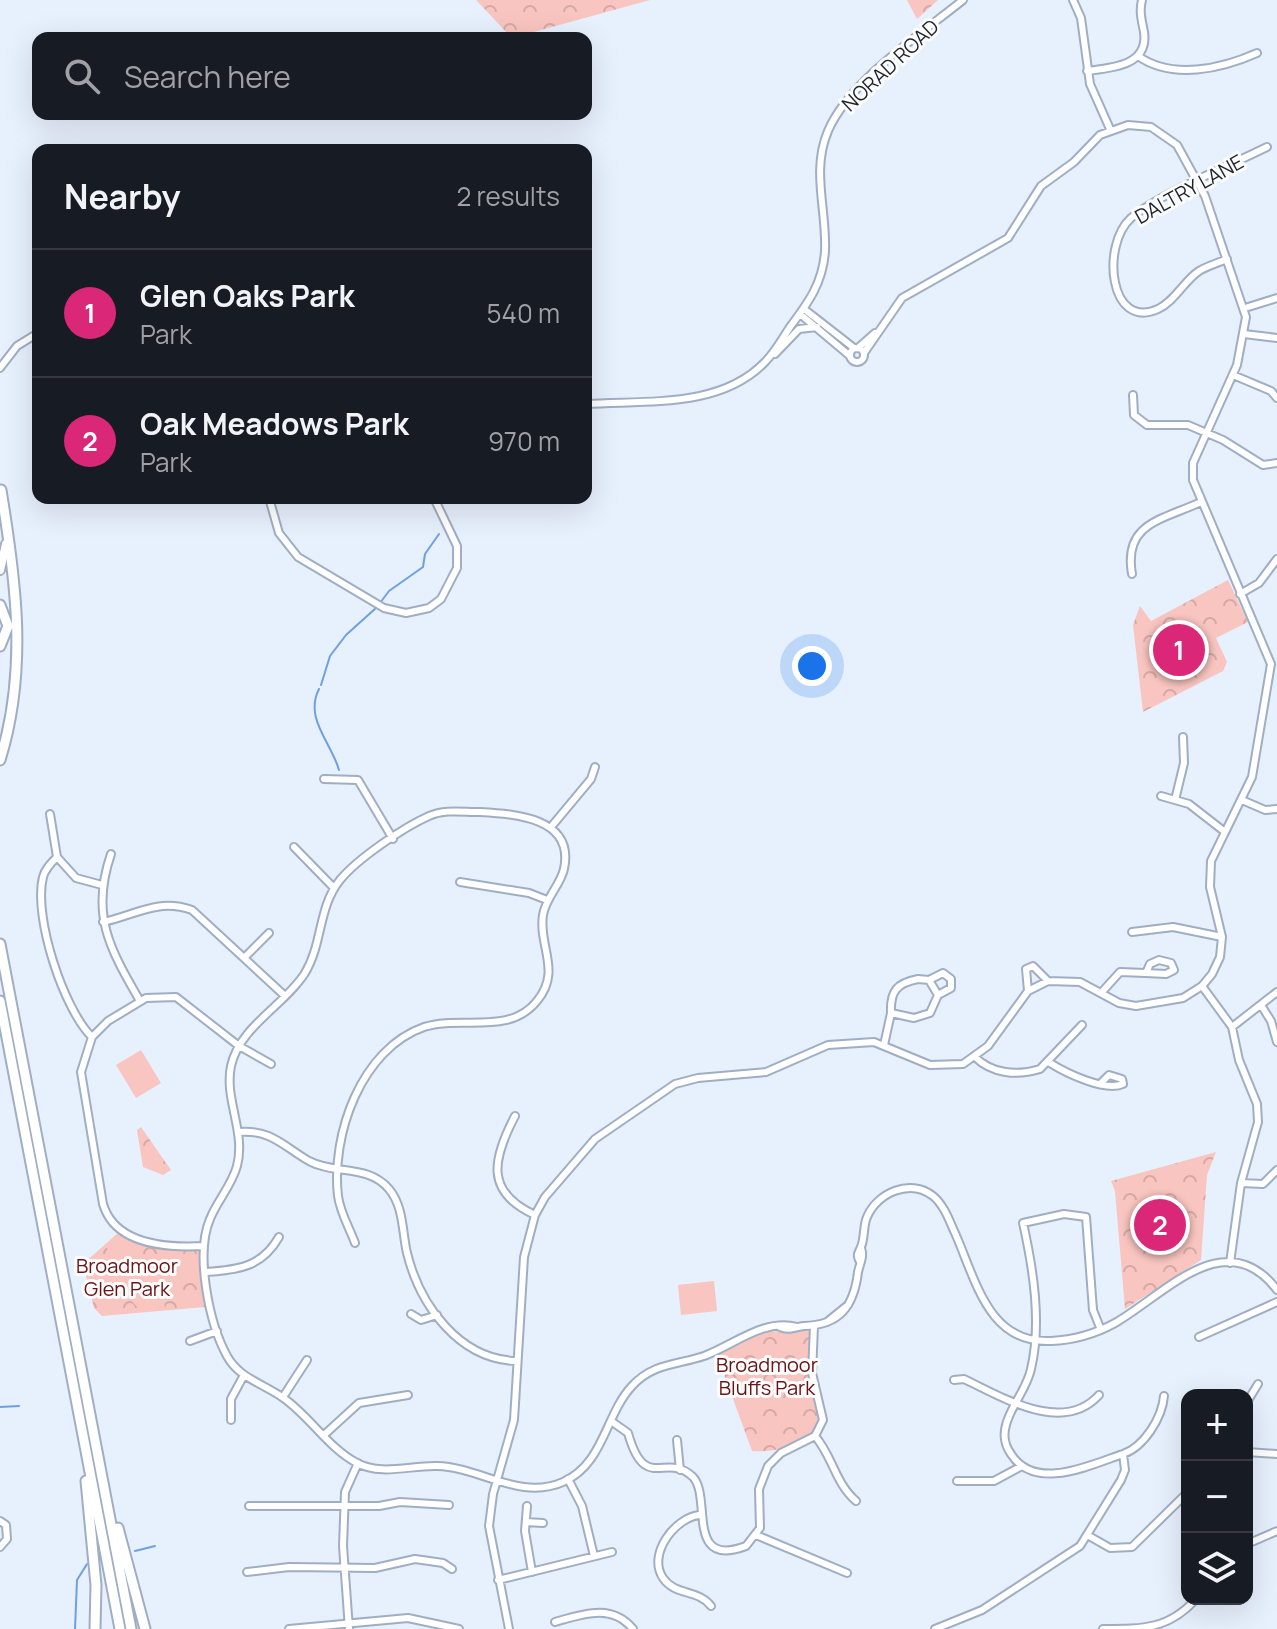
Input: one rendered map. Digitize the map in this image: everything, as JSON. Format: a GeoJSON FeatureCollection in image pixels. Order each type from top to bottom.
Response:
{"type":"FeatureCollection","features":[{"type":"Feature","properties":{"kind":"highway"},"geometry":{"type":"LineString","coordinates":[[0,760],[14,707],[19,647],[1,485]]}},
{"type":"Feature","properties":{"kind":"highway"},"geometry":{"type":"LineString","coordinates":[[0,605],[8,626],[0,646]]}},
{"type":"Feature","properties":{"kind":"highway"},"geometry":{"type":"LineString","coordinates":[[0,944],[131,1629]]}},
{"type":"Feature","properties":{"kind":"highway"},"geometry":{"type":"LineString","coordinates":[[0,1001],[120,1629]]}},
{"type":"Feature","properties":{"kind":"highway"},"geometry":{"type":"LineString","coordinates":[[82,1429],[96,1585],[95,1629]]}},
{"type":"Feature","properties":{"kind":"highway"},"geometry":{"type":"LineString","coordinates":[[98,1448],[145,1629]]}},
{"type":"Feature","properties":{"kind":"main road"},"geometry":{"type":"LineString","coordinates":[[0,570],[6,548],[1,485]]}},
{"type":"Feature","properties":{"kind":"street","name":"NORAD ROAD"},"geometry":{"type":"LineString","coordinates":[[592,404],[705,396],[739,383],[766,361],[818,286],[825,238],[819,164],[832,122],[852,95],[963,0]]}},
{"type":"Feature","properties":{"kind":"street"},"geometry":{"type":"LineString","coordinates":[[1073,0],[1081,18],[1087,71],[1110,129]]}},
{"type":"Feature","properties":{"kind":"street"},"geometry":{"type":"LineString","coordinates":[[1087,71],[1120,67],[1138,56],[1145,35],[1142,0]]}},
{"type":"Feature","properties":{"kind":"street"},"geometry":{"type":"LineString","coordinates":[[1138,56],[1161,69],[1197,69],[1229,63],[1257,53]]}},
{"type":"Feature","properties":{"kind":"street"},"geometry":{"type":"LineString","coordinates":[[509,1629],[489,1526],[497,1481],[514,1420],[522,1274],[535,1215],[549,1190],[583,1150],[669,1087],[698,1078],[766,1072],[828,1045],[861,1041],[884,1045],[935,1066],[956,1066],[975,1057],[1028,991],[1048,981],[1071,980],[1119,1003],[1136,1006],[1183,998],[1202,986],[1217,965],[1222,937],[1212,900],[1210,873],[1255,768],[1258,727],[1268,692],[1269,657],[1201,502],[1192,471],[1233,375],[1244,334],[1245,308],[1197,182],[1177,145],[1160,131],[1140,125],[1110,129],[1092,142],[1074,162],[1041,186],[1008,238],[910,292],[875,333],[850,356]]}},
{"type":"Feature","properties":{"kind":"street","name":"DALTRY LANE"},"geometry":{"type":"LineString","coordinates":[[1227,259],[1199,271],[1158,309],[1135,310],[1126,304],[1116,288],[1112,254],[1124,226],[1139,213],[1267,147]]}},
{"type":"Feature","properties":{"kind":"street"},"geometry":{"type":"LineString","coordinates":[[1245,308],[1277,298]]}},
{"type":"Feature","properties":{"kind":"street"},"geometry":{"type":"LineString","coordinates":[[802,312],[860,362],[875,333]]}},
{"type":"Feature","properties":{"kind":"street"},"geometry":{"type":"LineString","coordinates":[[802,312],[864,353]]}},
{"type":"Feature","properties":{"kind":"street"},"geometry":{"type":"LineString","coordinates":[[766,361],[799,329],[817,327]]}},
{"type":"Feature","properties":{"kind":"street"},"geometry":{"type":"LineString","coordinates":[[1244,334],[1277,338]]}},
{"type":"Feature","properties":{"kind":"street"},"geometry":{"type":"LineString","coordinates":[[0,368],[17,346],[32,337]]}},
{"type":"Feature","properties":{"kind":"street"},"geometry":{"type":"LineString","coordinates":[[1233,375],[1271,391],[1277,398]]}},
{"type":"Feature","properties":{"kind":"street"},"geometry":{"type":"LineString","coordinates":[[1133,395],[1134,415],[1147,425],[1176,423],[1236,447],[1263,465],[1277,463]]}},
{"type":"Feature","properties":{"kind":"street"},"geometry":{"type":"LineString","coordinates":[[1132,574],[1129,556],[1138,533],[1201,502]]}},
{"type":"Feature","properties":{"kind":"street"},"geometry":{"type":"LineString","coordinates":[[271,504],[279,533],[292,551],[378,604],[406,613],[429,608],[441,599],[455,579],[457,546],[437,504]]}},
{"type":"Feature","properties":{"kind":"street"},"geometry":{"type":"LineString","coordinates":[[1240,594],[1259,583],[1277,559]]}},
{"type":"Feature","properties":{"kind":"street"},"geometry":{"type":"LineString","coordinates":[[1268,692],[1277,695]]}},
{"type":"Feature","properties":{"kind":"street"},"geometry":{"type":"LineString","coordinates":[[1175,800],[1184,763],[1183,737]]}},
{"type":"Feature","properties":{"kind":"street"},"geometry":{"type":"LineString","coordinates":[[551,827],[591,779],[595,767]]}},
{"type":"Feature","properties":{"kind":"street"},"geometry":{"type":"LineString","coordinates":[[324,779],[358,780],[393,839]]}},
{"type":"Feature","properties":{"kind":"street"},"geometry":{"type":"LineString","coordinates":[[1161,796],[1194,808],[1225,832]]}},
{"type":"Feature","properties":{"kind":"street"},"geometry":{"type":"LineString","coordinates":[[1242,800],[1265,810],[1277,809]]}},
{"type":"Feature","properties":{"kind":"street"},"geometry":{"type":"LineString","coordinates":[[355,1243],[338,1201],[338,1169],[344,1129],[358,1091],[376,1064],[396,1042],[437,1024],[510,1019],[537,1001],[545,989],[550,969],[543,929],[547,900],[562,877],[565,861],[563,847],[551,827],[520,816],[442,812],[425,818],[362,858],[334,888],[325,906],[314,955],[303,977],[239,1046],[230,1080],[238,1132],[237,1168],[209,1221],[204,1246],[217,1331],[228,1358],[244,1375],[283,1397],[358,1463],[376,1469],[449,1467],[533,1489],[568,1479],[590,1461],[623,1397],[646,1373],[668,1363],[705,1356],[753,1331],[814,1326],[838,1319],[856,1288],[863,1256],[861,1248],[865,1221],[878,1201],[900,1189],[925,1191],[945,1211],[997,1323],[1012,1335],[1034,1341],[1067,1339],[1101,1330],[1200,1267],[1230,1263],[1255,1270],[1276,1286]]}},
{"type":"Feature","properties":{"kind":"street"},"geometry":{"type":"LineString","coordinates":[[50,814],[57,857],[76,878],[102,885]]}},
{"type":"Feature","properties":{"kind":"street"},"geometry":{"type":"LineString","coordinates":[[294,847],[313,870],[334,888]]}},
{"type":"Feature","properties":{"kind":"street"},"geometry":{"type":"LineString","coordinates":[[111,854],[102,885],[103,922],[109,943],[140,1001]]}},
{"type":"Feature","properties":{"kind":"street"},"geometry":{"type":"LineString","coordinates":[[57,857],[45,871],[42,883],[46,940],[74,1015],[92,1037]]}},
{"type":"Feature","properties":{"kind":"street"},"geometry":{"type":"LineString","coordinates":[[460,882],[529,893],[547,900]]}},
{"type":"Feature","properties":{"kind":"street"},"geometry":{"type":"LineString","coordinates":[[103,922],[152,905],[179,906],[198,914],[285,996]]}},
{"type":"Feature","properties":{"kind":"street"},"geometry":{"type":"LineString","coordinates":[[1132,932],[1173,927],[1222,937]]}},
{"type":"Feature","properties":{"kind":"street"},"geometry":{"type":"LineString","coordinates":[[245,957],[269,933]]}},
{"type":"Feature","properties":{"kind":"street"},"geometry":{"type":"LineString","coordinates":[[1028,991],[1026,969],[1033,966],[1048,981]]}},
{"type":"Feature","properties":{"kind":"street"},"geometry":{"type":"LineString","coordinates":[[1101,993],[1120,972],[1146,973]]}},
{"type":"Feature","properties":{"kind":"street"},"geometry":{"type":"LineString","coordinates":[[884,1045],[892,994],[897,985],[918,979],[929,980],[943,973],[951,979],[951,988],[938,995],[930,1013],[923,1018],[891,1013]]}},
{"type":"Feature","properties":{"kind":"street"},"geometry":{"type":"LineString","coordinates":[[929,980],[938,995]]}},
{"type":"Feature","properties":{"kind":"street"},"geometry":{"type":"LineString","coordinates":[[1202,986],[1232,1027],[1258,1114],[1241,1183],[1230,1263]]}},
{"type":"Feature","properties":{"kind":"street"},"geometry":{"type":"LineString","coordinates":[[1232,1027],[1277,992]]}},
{"type":"Feature","properties":{"kind":"street"},"geometry":{"type":"LineString","coordinates":[[204,1246],[168,1247],[148,1243],[118,1227],[106,1214],[82,1078],[83,1059],[92,1037],[108,1021],[140,1001],[158,995],[181,999],[239,1046],[271,1064]]}},
{"type":"Feature","properties":{"kind":"street"},"geometry":{"type":"LineString","coordinates":[[1261,1005],[1271,1021],[1277,1042]]}},
{"type":"Feature","properties":{"kind":"street"},"geometry":{"type":"LineString","coordinates":[[975,1057],[986,1067],[1000,1072],[1032,1072],[1050,1063],[1082,1025]]}},
{"type":"Feature","properties":{"kind":"street"},"geometry":{"type":"LineString","coordinates":[[1050,1063],[1101,1083]]}},
{"type":"Feature","properties":{"kind":"street"},"geometry":{"type":"LineString","coordinates":[[515,1116],[500,1145],[497,1172],[513,1202],[535,1215]]}},
{"type":"Feature","properties":{"kind":"street"},"geometry":{"type":"LineString","coordinates":[[238,1132],[268,1134],[310,1161],[368,1174],[394,1196],[411,1265],[437,1315],[476,1353],[517,1361]]}},
{"type":"Feature","properties":{"kind":"street"},"geometry":{"type":"LineString","coordinates":[[1241,1183],[1263,1184],[1277,1170]]}},
{"type":"Feature","properties":{"kind":"street"},"geometry":{"type":"LineString","coordinates":[[1101,1330],[1093,1310],[1086,1217],[1047,1216],[1023,1223],[1036,1308],[1032,1368],[1006,1422],[1005,1440],[1020,1467],[1041,1475],[1056,1474],[1123,1454],[1143,1441],[1163,1407],[1164,1396]]}},
{"type":"Feature","properties":{"kind":"street"},"geometry":{"type":"LineString","coordinates":[[206,1272],[250,1265],[264,1257],[279,1237]]}},
{"type":"Feature","properties":{"kind":"street"},"geometry":{"type":"LineString","coordinates":[[1199,1337],[1277,1302]]}},
{"type":"Feature","properties":{"kind":"street"},"geometry":{"type":"LineString","coordinates":[[411,1314],[421,1320],[437,1315]]}},
{"type":"Feature","properties":{"kind":"street"},"geometry":{"type":"LineString","coordinates":[[611,1421],[628,1433],[633,1452],[641,1463],[654,1469],[680,1470],[692,1477],[699,1488],[699,1515],[704,1533],[718,1547],[739,1548],[756,1535],[762,1521],[759,1489],[768,1466],[786,1450],[815,1436],[823,1413],[812,1373],[814,1326]]}},
{"type":"Feature","properties":{"kind":"street"},"geometry":{"type":"LineString","coordinates":[[190,1341],[217,1331]]}},
{"type":"Feature","properties":{"kind":"street"},"geometry":{"type":"LineString","coordinates":[[283,1397],[307,1360]]}},
{"type":"Feature","properties":{"kind":"street"},"geometry":{"type":"LineString","coordinates":[[231,1420],[231,1399],[244,1375]]}},
{"type":"Feature","properties":{"kind":"street"},"geometry":{"type":"LineString","coordinates":[[954,1380],[964,1379],[1032,1411],[1053,1413],[1092,1403],[1099,1395]]}},
{"type":"Feature","properties":{"kind":"street"},"geometry":{"type":"LineString","coordinates":[[1253,1392],[1258,1384]]}},
{"type":"Feature","properties":{"kind":"street"},"geometry":{"type":"LineString","coordinates":[[324,1435],[359,1403],[408,1395]]}},
{"type":"Feature","properties":{"kind":"street"},"geometry":{"type":"LineString","coordinates":[[815,1436],[828,1451],[839,1484],[856,1501]]}},
{"type":"Feature","properties":{"kind":"street"},"geometry":{"type":"LineString","coordinates":[[677,1440],[680,1470]]}},
{"type":"Feature","properties":{"kind":"street"},"geometry":{"type":"LineString","coordinates":[[1253,1452],[1277,1454]]}},
{"type":"Feature","properties":{"kind":"street"},"geometry":{"type":"LineString","coordinates":[[935,1629],[982,1610],[1080,1546],[1089,1536],[1125,1470],[1123,1454]]}},
{"type":"Feature","properties":{"kind":"street"},"geometry":{"type":"LineString","coordinates":[[349,1627],[344,1569],[346,1486],[358,1463]]}},
{"type":"Feature","properties":{"kind":"street"},"geometry":{"type":"LineString","coordinates":[[957,1481],[994,1481],[1020,1467]]}},
{"type":"Feature","properties":{"kind":"street"},"geometry":{"type":"LineString","coordinates":[[568,1479],[582,1506],[594,1556]]}},
{"type":"Feature","properties":{"kind":"street"},"geometry":{"type":"LineString","coordinates":[[1089,1536],[1110,1548],[1132,1547],[1181,1499]]}},
{"type":"Feature","properties":{"kind":"street"},"geometry":{"type":"LineString","coordinates":[[249,1506],[345,1506],[400,1502],[449,1505]]}},
{"type":"Feature","properties":{"kind":"street"},"geometry":{"type":"LineString","coordinates":[[527,1506],[532,1572]]}},
{"type":"Feature","properties":{"kind":"street"},"geometry":{"type":"LineString","coordinates":[[699,1515],[685,1519],[670,1532],[661,1553],[660,1572],[671,1586],[700,1594],[711,1606]]}},
{"type":"Feature","properties":{"kind":"street"},"geometry":{"type":"LineString","coordinates":[[0,1521],[6,1525],[7,1539],[0,1547]]}},
{"type":"Feature","properties":{"kind":"street"},"geometry":{"type":"LineString","coordinates":[[526,1522],[543,1523]]}},
{"type":"Feature","properties":{"kind":"street"},"geometry":{"type":"LineString","coordinates":[[1253,1541],[1277,1531]]}},
{"type":"Feature","properties":{"kind":"street"},"geometry":{"type":"LineString","coordinates":[[756,1535],[847,1573]]}},
{"type":"Feature","properties":{"kind":"street"},"geometry":{"type":"LineString","coordinates":[[498,1580],[612,1552]]}},
{"type":"Feature","properties":{"kind":"street"},"geometry":{"type":"LineString","coordinates":[[247,1572],[289,1567],[375,1568],[415,1559],[443,1563],[452,1569]]}},
{"type":"Feature","properties":{"kind":"street"},"geometry":{"type":"LineString","coordinates":[[1103,1629],[1160,1627],[1181,1618],[1191,1605]]}},
{"type":"Feature","properties":{"kind":"street"},"geometry":{"type":"LineString","coordinates":[[555,1622],[601,1612],[623,1618],[633,1629]]}},
{"type":"Feature","properties":{"kind":"street"},"geometry":{"type":"LineString","coordinates":[[289,1629],[349,1627],[408,1618],[459,1629]]}},
{"type":"Feature","properties":{"kind":"green space"},"geometry":{"type":"Polygon","coordinates":[[[476,0],[650,0],[534,32],[506,32],[476,0]]]}},
{"type":"Feature","properties":{"kind":"green space"},"geometry":{"type":"Polygon","coordinates":[[[907,0],[938,0],[917,19],[907,0]]]}},
{"type":"Feature","properties":{"kind":"green space"},"geometry":{"type":"Polygon","coordinates":[[[1228,580],[1248,622],[1216,638],[1227,662],[1223,671],[1143,712],[1133,625],[1140,606],[1151,621],[1228,580]]]}},
{"type":"Feature","properties":{"kind":"green space"},"geometry":{"type":"Polygon","coordinates":[[[141,1050],[161,1083],[136,1098],[116,1065],[141,1050]]]}},
{"type":"Feature","properties":{"kind":"green space"},"geometry":{"type":"Polygon","coordinates":[[[141,1127],[171,1170],[163,1175],[143,1167],[137,1130],[141,1127]]]}},
{"type":"Feature","properties":{"kind":"green space"},"geometry":{"type":"Polygon","coordinates":[[[1216,1152],[1207,1175],[1201,1260],[1125,1309],[1115,1191],[1111,1181],[1216,1152]]]}},
{"type":"Feature","properties":{"kind":"green space","name":"Broadmoor Glen Park"},"geometry":{"type":"Polygon","coordinates":[[[119,1232],[154,1248],[200,1251],[205,1307],[102,1316],[94,1308],[83,1264],[119,1232]]]}},
{"type":"Feature","properties":{"kind":"green space"},"geometry":{"type":"Polygon","coordinates":[[[132,1244],[134,1269],[110,1272],[107,1247],[132,1244]]]}},
{"type":"Feature","properties":{"kind":"green space"},"geometry":{"type":"Polygon","coordinates":[[[155,1269],[160,1272],[165,1308],[138,1308],[123,1291],[122,1273],[155,1269]]]}},
{"type":"Feature","properties":{"kind":"green space"},"geometry":{"type":"Polygon","coordinates":[[[714,1281],[717,1311],[681,1315],[678,1285],[714,1281]]]}},
{"type":"Feature","properties":{"kind":"green space","name":"Broadmoor Bluffs Park"},"geometry":{"type":"Polygon","coordinates":[[[809,1330],[810,1374],[820,1411],[819,1423],[814,1432],[796,1444],[752,1451],[717,1355],[764,1332],[809,1330]]]}},
{"type":"Feature","properties":{"kind":"waterway"},"geometry":{"type":"LineString","coordinates":[[380,603],[389,591],[423,567],[425,554],[439,534]]}},
{"type":"Feature","properties":{"kind":"waterway"},"geometry":{"type":"LineString","coordinates":[[321,685],[330,656],[346,635],[376,608]]}},
{"type":"Feature","properties":{"kind":"waterway"},"geometry":{"type":"LineString","coordinates":[[319,689],[315,700],[317,720],[339,770]]}},
{"type":"Feature","properties":{"kind":"waterway"},"geometry":{"type":"LineString","coordinates":[[0,1407],[19,1406]]}},
{"type":"Feature","properties":{"kind":"waterway"},"geometry":{"type":"LineString","coordinates":[[135,1551],[155,1546]]}},
{"type":"Feature","properties":{"kind":"waterway"},"geometry":{"type":"LineString","coordinates":[[75,1629],[77,1580],[87,1564]]}},
{"type":"Feature","properties":{"kind":"place","name":"Glen Oaks Park"},"geometry":{"type":"Point","coordinates":[1179,650]}},
{"type":"Feature","properties":{"kind":"place","name":"Oak Meadows Park"},"geometry":{"type":"Point","coordinates":[1160,1225]}}]}
